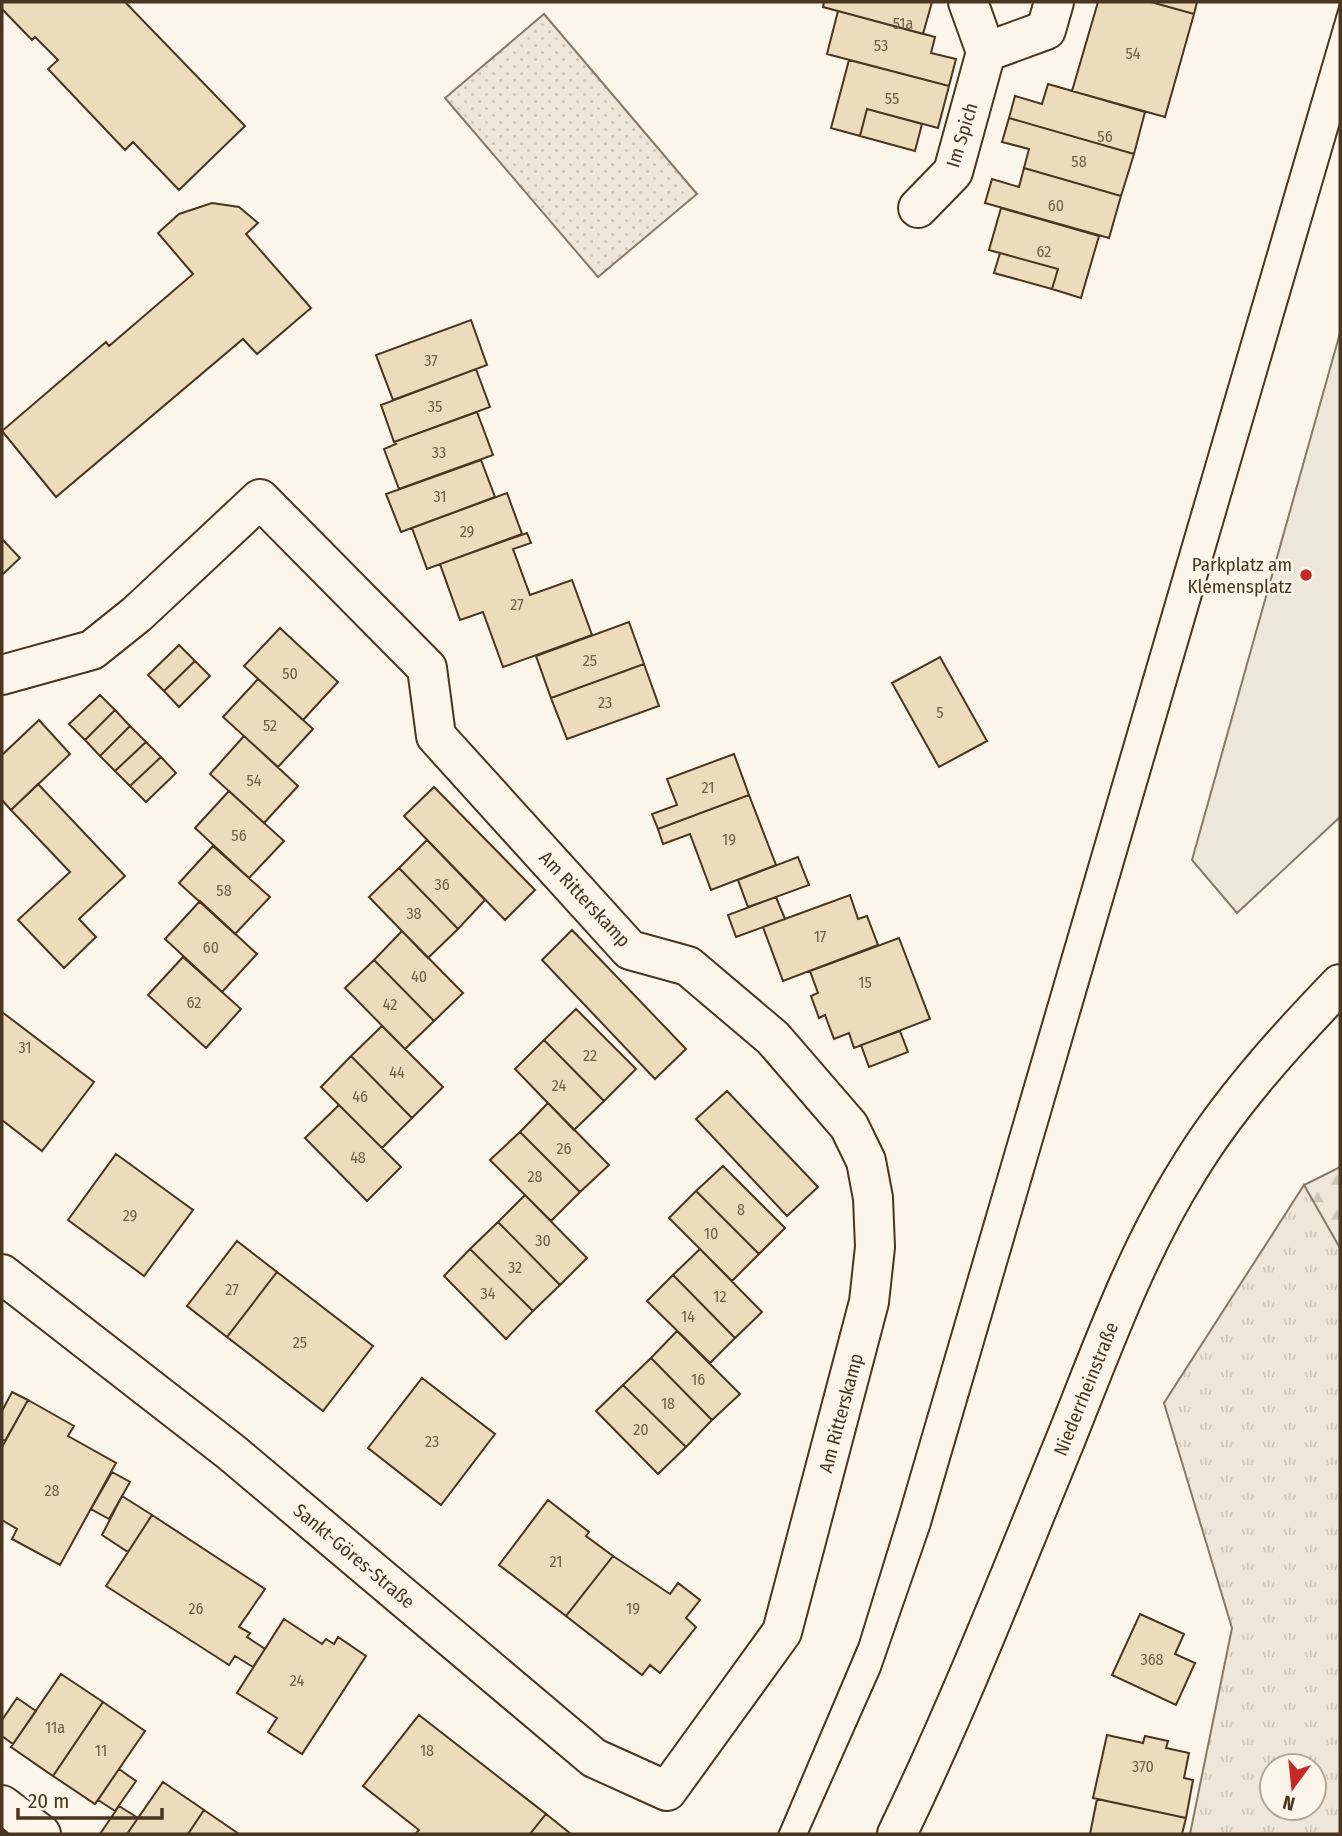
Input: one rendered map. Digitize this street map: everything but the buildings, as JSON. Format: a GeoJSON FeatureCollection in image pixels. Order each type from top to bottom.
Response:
{"type":"FeatureCollection","features":[{"type":"Feature","properties":{"kind":"street"},"geometry":{"type":"LineString","coordinates":[[968,2],[986,51],[1046,30],[1054,2]]}},
{"type":"Feature","properties":{"kind":"street","name":"Im Spich"},"geometry":{"type":"LineString","coordinates":[[918,208],[953,172],[986,51]]}},
{"type":"Feature","properties":{"kind":"street","name":"Am Ritterskamp"},"geometry":{"type":"LineString","coordinates":[[2,675],[92,650],[137,614],[260,499],[427,668],[436,736],[630,950],[688,966],[773,1038],[849,1126],[866,1161],[873,1198],[876,1247],[869,1302],[782,1632],[703,1743]]}},
{"type":"Feature","properties":{"kind":"street","name":"Niederrheinstraße"},"geometry":{"type":"LineString","coordinates":[[897,1834],[951,1721],[1115,1315],[1154,1230],[1188,1170],[1258,1074],[1340,984]]}},
{"type":"Feature","properties":{"kind":"street","name":"Sankt-Göres-Straße"},"geometry":{"type":"LineString","coordinates":[[2,1274],[231,1452],[594,1758],[667,1791],[703,1743]]}},
{"type":"Feature","properties":{"kind":"street"},"geometry":{"type":"LineString","coordinates":[[2,1805],[41,1834]]}},
{"type":"Feature","properties":{"kind":"green space"},"geometry":{"type":"Polygon","coordinates":[[[544,14],[697,194],[598,277],[445,98],[544,14]]]}},
{"type":"Feature","properties":{"kind":"green space"},"geometry":{"type":"Polygon","coordinates":[[[1340,1167],[1340,1287],[1304,1185],[1340,1167]]]}},
{"type":"Feature","properties":{"kind":"green space"},"geometry":{"type":"Polygon","coordinates":[[[1304,1185],[1340,1248],[1340,1834],[1190,1834],[1232,1628],[1164,1403],[1304,1185]]]}},
{"type":"Feature","properties":{"kind":"shaded area","name":"Parkplatz am Klemensplatz"},"geometry":{"type":"Polygon","coordinates":[[[1340,333],[1340,817],[1237,913],[1192,860],[1340,333]]]}},
{"type":"Feature","properties":{"kind":"tram line"},"geometry":{"type":"LineString","coordinates":[[778,1834],[859,1643],[899,1513],[1340,3]]}},
{"type":"Feature","properties":{"kind":"tram line"},"geometry":{"type":"LineString","coordinates":[[808,1834],[880,1672],[930,1528],[1340,123]]}},
{"type":"Feature","properties":{"kind":"wall"},"geometry":{"type":"LineString","coordinates":[[2,1829],[8,1834]]}},
{"type":"Feature","properties":{"kind":"place","name":"Parkplatz am Klemensplatz"},"geometry":{"type":"Point","coordinates":[1306,575]}}]}
